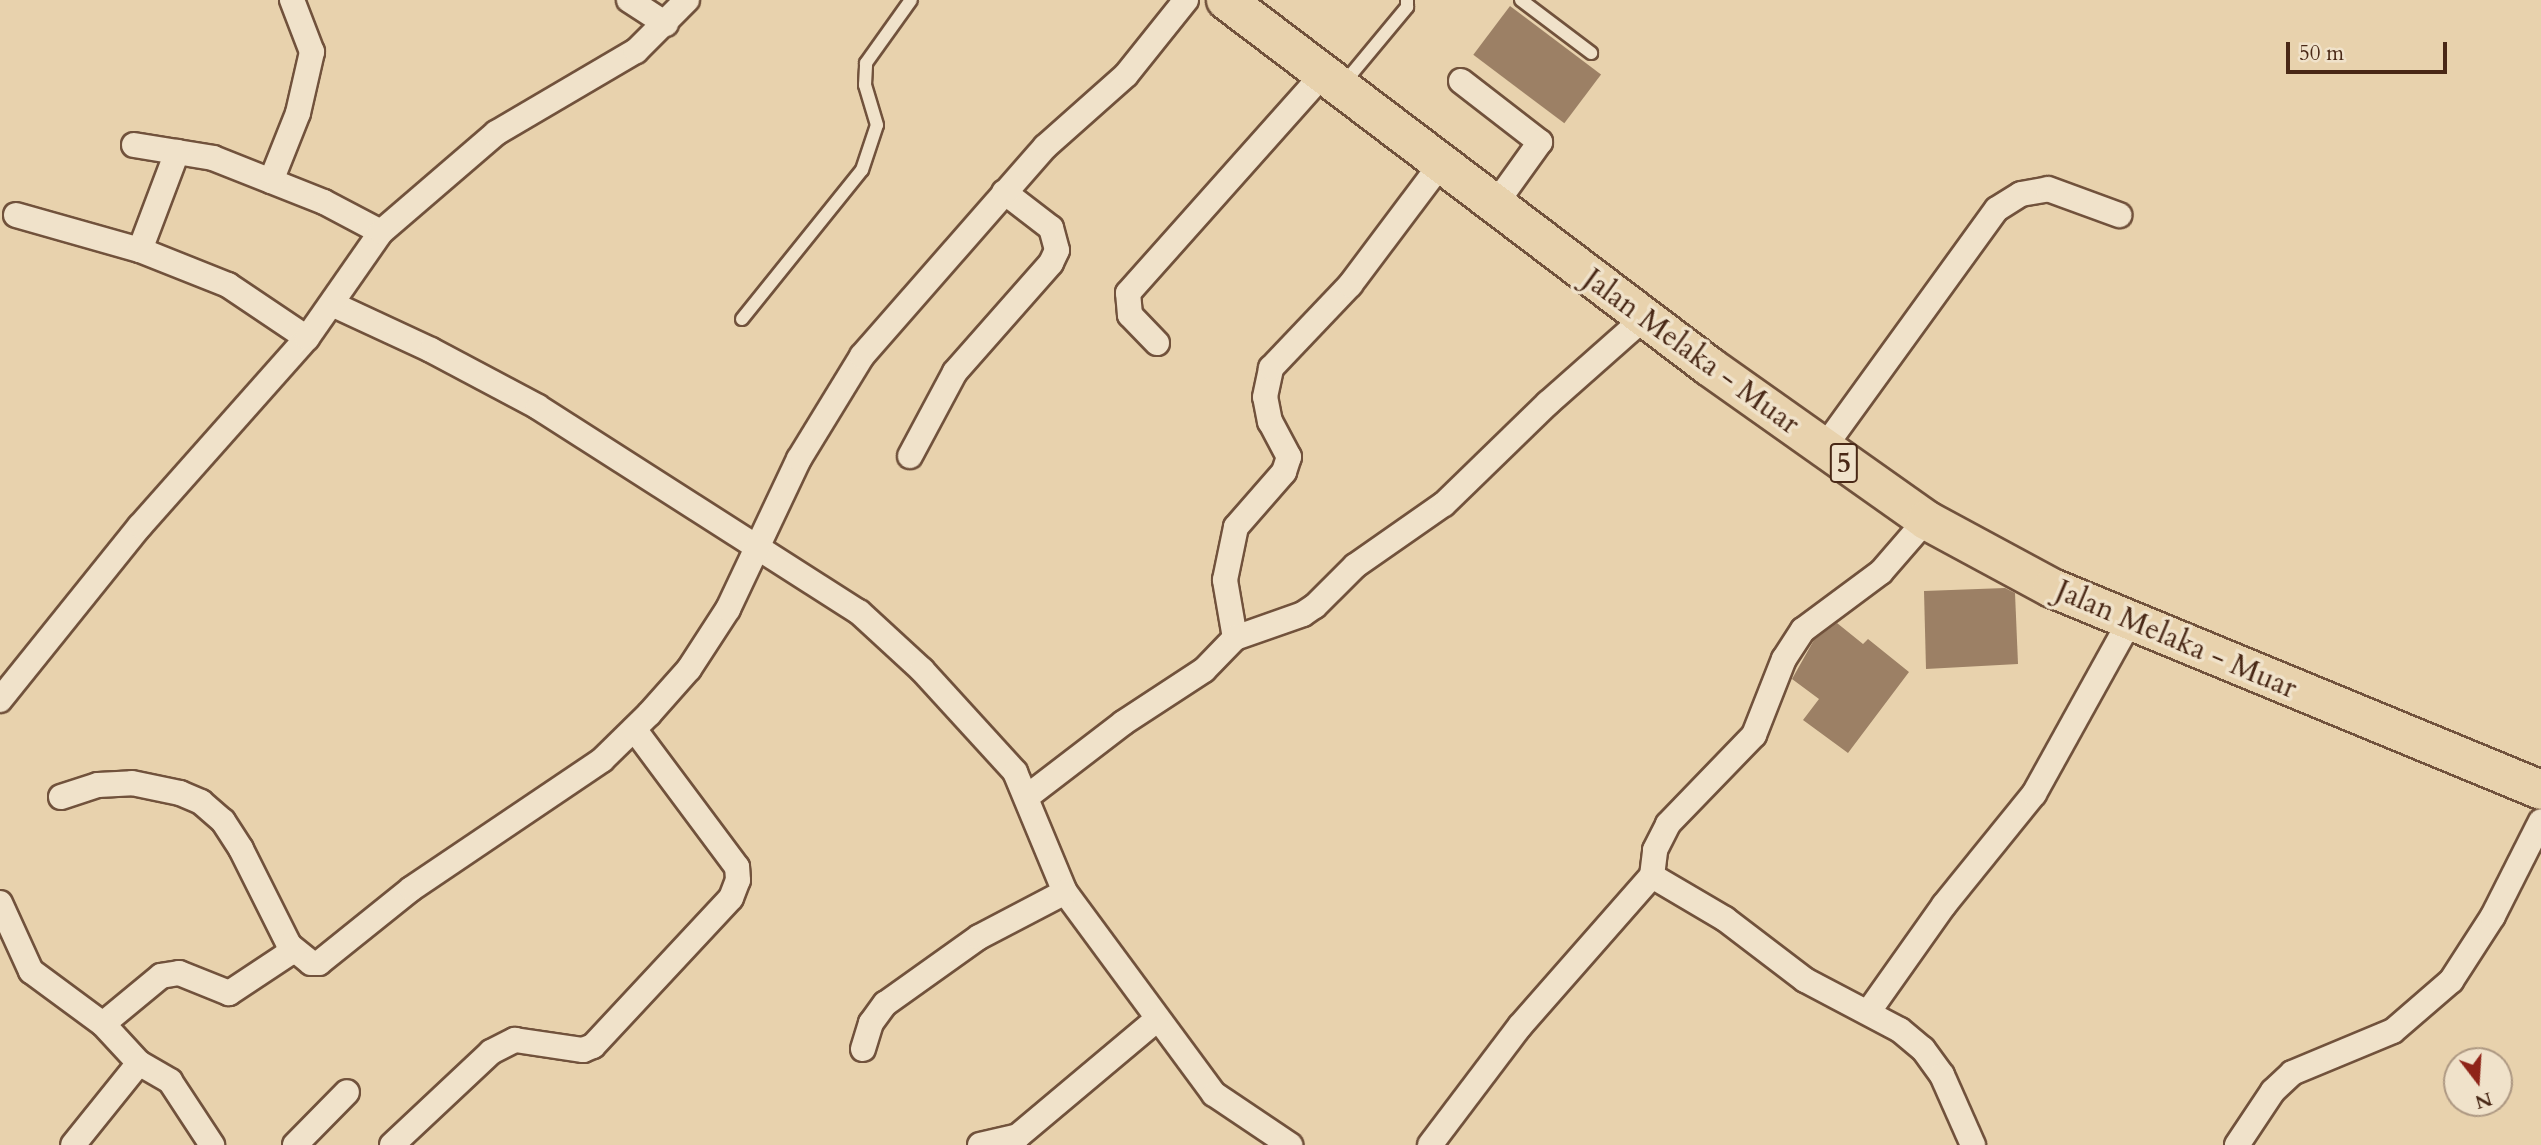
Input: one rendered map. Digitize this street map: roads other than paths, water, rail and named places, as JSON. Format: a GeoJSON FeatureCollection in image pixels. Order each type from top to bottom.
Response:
{"type":"FeatureCollection","features":[{"type":"Feature","properties":{"kind":"main road","name":"Jalan Melaka - Muar"},"geometry":{"type":"LineString","coordinates":[[1226,0],[1644,318],[1926,520],[2027,576],[2541,790]]}},
{"type":"Feature","properties":{"kind":"street"},"geometry":{"type":"LineString","coordinates":[[271,181],[298,113],[312,52],[292,0]]}},
{"type":"Feature","properties":{"kind":"street"},"geometry":{"type":"LineString","coordinates":[[629,0],[666,24]]}},
{"type":"Feature","properties":{"kind":"street"},"geometry":{"type":"LineString","coordinates":[[0,700],[140,526],[307,338],[381,232],[496,133],[636,51],[666,24],[687,0]]}},
{"type":"Feature","properties":{"kind":"street"},"geometry":{"type":"LineString","coordinates":[[61,797],[98,785],[132,783],[180,793],[201,802],[223,821],[241,849],[289,945],[311,963],[318,963],[411,889],[602,760],[689,669],[759,550],[799,459],[862,356],[1045,147],[1126,75],[1186,0]]}},
{"type":"Feature","properties":{"kind":"street"},"geometry":{"type":"LineString","coordinates":[[1461,81],[1539,142],[1494,206]]}},
{"type":"Feature","properties":{"kind":"street"},"geometry":{"type":"LineString","coordinates":[[1157,343],[1130,316],[1128,293],[1331,82]]}},
{"type":"Feature","properties":{"kind":"street"},"geometry":{"type":"LineString","coordinates":[[134,145],[213,158],[271,181],[381,232]]}},
{"type":"Feature","properties":{"kind":"street"},"geometry":{"type":"LineString","coordinates":[[140,250],[177,152]]}},
{"type":"Feature","properties":{"kind":"street"},"geometry":{"type":"LineString","coordinates":[[1235,638],[1225,580],[1236,527],[1284,472],[1289,457],[1270,422],[1265,397],[1271,368],[1350,285],[1440,165]]}},
{"type":"Feature","properties":{"kind":"street"},"geometry":{"type":"LineString","coordinates":[[1824,449],[1997,208],[2021,194],[2048,189],[2119,215]]}},
{"type":"Feature","properties":{"kind":"street"},"geometry":{"type":"LineString","coordinates":[[910,456],[954,372],[1051,263],[1057,250],[1051,228],[1004,192]]}},
{"type":"Feature","properties":{"kind":"street"},"geometry":{"type":"LineString","coordinates":[[16,215],[140,250],[228,285],[307,338]]}},
{"type":"Feature","properties":{"kind":"street"},"geometry":{"type":"LineString","coordinates":[[332,304],[430,350],[538,407],[622,457],[759,550],[859,612],[922,670],[1015,772],[1028,796],[1065,892],[1156,1020],[1214,1094],[1290,1145]]}},
{"type":"Feature","properties":{"kind":"street"},"geometry":{"type":"LineString","coordinates":[[1028,796],[1123,723],[1204,670],[1235,638],[1315,606],[1355,566],[1444,504],[1548,403],[1644,318]]}},
{"type":"Feature","properties":{"kind":"street"},"geometry":{"type":"LineString","coordinates":[[1430,1145],[1520,1026],[1652,876],[1656,850],[1668,824],[1754,735],[1784,659],[1802,631],[1881,572],[1926,520]]}},
{"type":"Feature","properties":{"kind":"street"},"geometry":{"type":"LineString","coordinates":[[1869,1012],[1944,905],[2034,794],[2130,621]]}},
{"type":"Feature","properties":{"kind":"street"},"geometry":{"type":"LineString","coordinates":[[392,1145],[491,1052],[515,1040],[583,1050],[593,1046],[730,898],[738,880],[737,867],[634,729]]}},
{"type":"Feature","properties":{"kind":"street"},"geometry":{"type":"LineString","coordinates":[[2237,1145],[2273,1091],[2292,1073],[2393,1031],[2451,981],[2493,916],[2541,821]]}},
{"type":"Feature","properties":{"kind":"street"},"geometry":{"type":"LineString","coordinates":[[1652,876],[1725,919],[1805,979],[1869,1012],[1923,1049],[1942,1075],[1973,1145]]}},
{"type":"Feature","properties":{"kind":"street"},"geometry":{"type":"LineString","coordinates":[[863,1049],[871,1023],[893,998],[979,937],[1065,892]]}},
{"type":"Feature","properties":{"kind":"street"},"geometry":{"type":"LineString","coordinates":[[0,903],[32,971],[103,1024],[139,1063],[170,1081],[212,1145]]}},
{"type":"Feature","properties":{"kind":"street"},"geometry":{"type":"LineString","coordinates":[[103,1024],[161,976],[179,973],[229,993],[288,954],[289,945]]}},
{"type":"Feature","properties":{"kind":"street"},"geometry":{"type":"LineString","coordinates":[[980,1145],[1018,1136],[1156,1020]]}},
{"type":"Feature","properties":{"kind":"street"},"geometry":{"type":"LineString","coordinates":[[73,1145],[139,1063]]}},
{"type":"Feature","properties":{"kind":"street"},"geometry":{"type":"LineString","coordinates":[[295,1145],[347,1092]]}},
{"type":"Feature","properties":{"kind":"lane"},"geometry":{"type":"LineString","coordinates":[[742,318],[862,170],[877,125],[865,85],[866,64],[911,0]]}},
{"type":"Feature","properties":{"kind":"lane"},"geometry":{"type":"LineString","coordinates":[[1331,82],[1408,6],[1407,0]]}},
{"type":"Feature","properties":{"kind":"lane"},"geometry":{"type":"LineString","coordinates":[[1521,0],[1591,52]]}}]}
